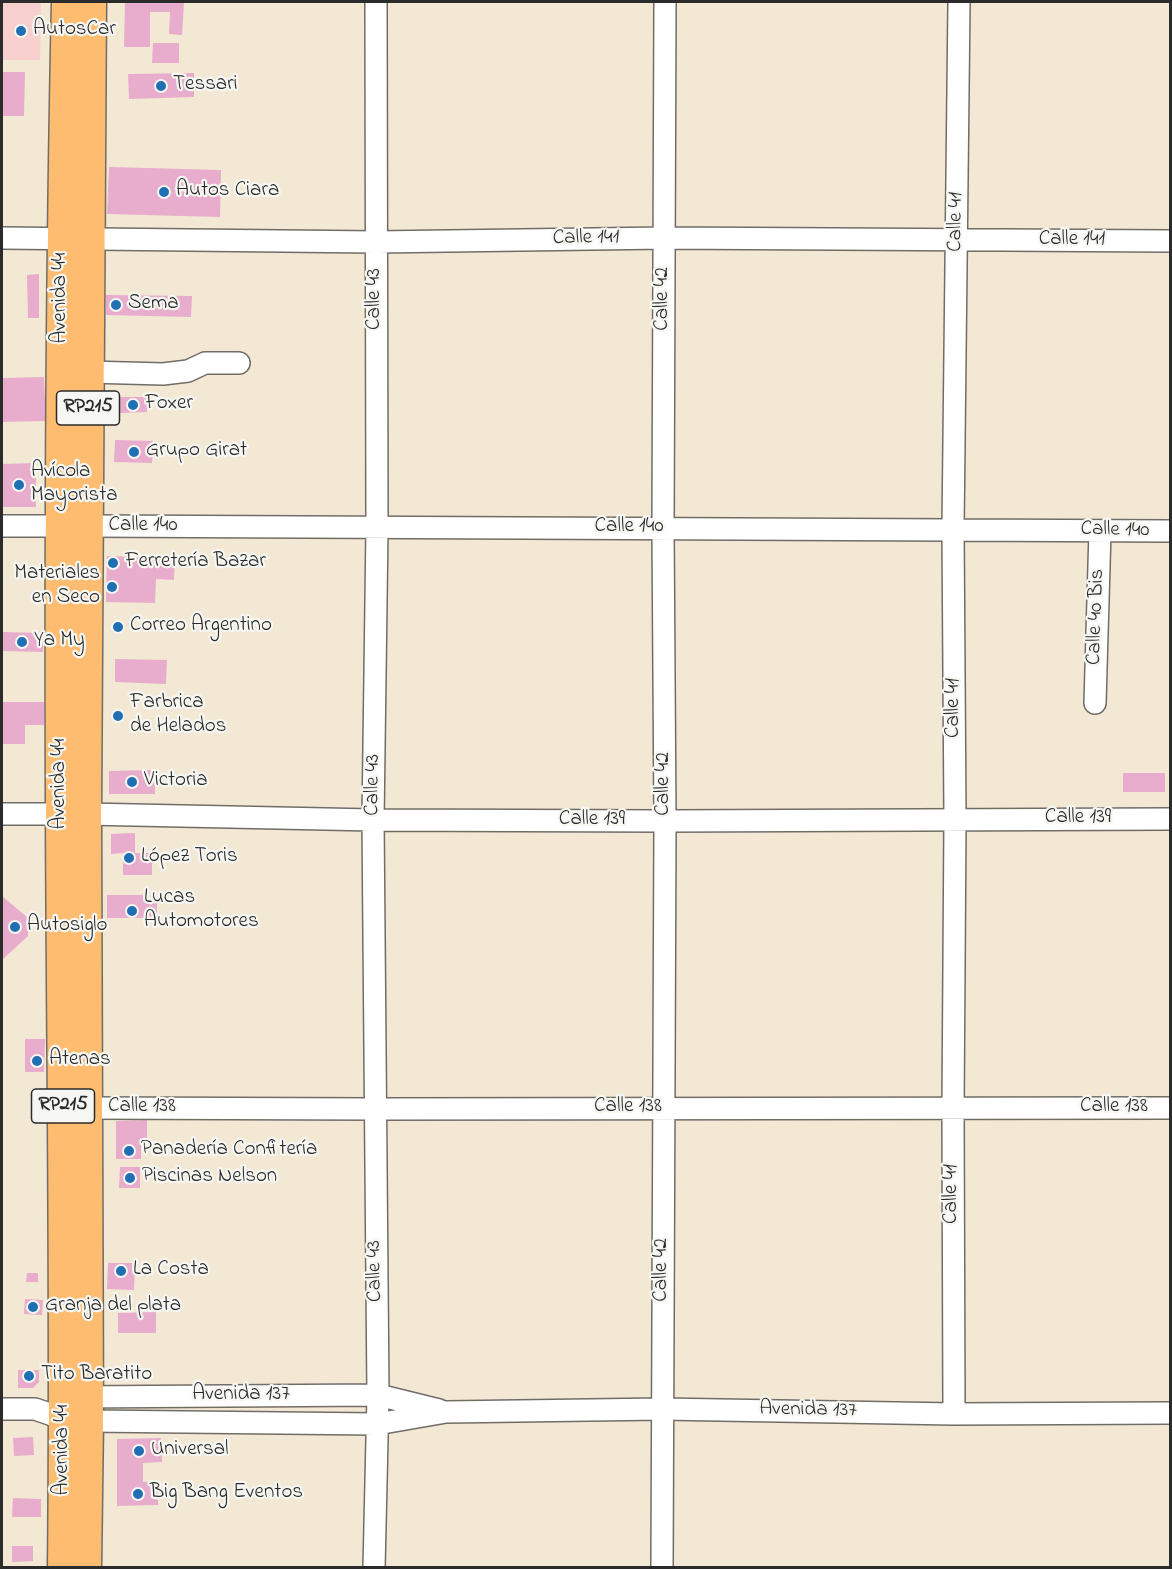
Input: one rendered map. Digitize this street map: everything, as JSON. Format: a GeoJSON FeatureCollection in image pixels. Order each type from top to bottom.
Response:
{"type":"FeatureCollection","features":[{"type":"Feature","properties":{"kind":"highway","name":"Avenida 44"},"geometry":{"type":"LineString","coordinates":[[67,2],[76,238],[74,526],[76,1409],[86,1568]]}},
{"type":"Feature","properties":{"kind":"highway","name":"Avenida 44"},"geometry":{"type":"LineString","coordinates":[[74,526],[88,372],[76,238],[91,2]]}},
{"type":"Feature","properties":{"kind":"highway","name":"Avenida 44"},"geometry":{"type":"LineString","coordinates":[[63,1568],[76,1409],[86,1108],[74,814]]}},
{"type":"Feature","properties":{"kind":"street","name":"Calle 43"},"geometry":{"type":"LineString","coordinates":[[374,1568],[378,1395],[373,820],[377,528],[376,2]]}},
{"type":"Feature","properties":{"kind":"street","name":"Calle 42"},"geometry":{"type":"LineString","coordinates":[[662,1568],[666,2]]}},
{"type":"Feature","properties":{"kind":"street","name":"Calle 41"},"geometry":{"type":"LineString","coordinates":[[954,1414],[953,529],[959,2]]}},
{"type":"Feature","properties":{"kind":"street","name":"Calle 141"},"geometry":{"type":"LineString","coordinates":[[2,238],[376,242],[665,238],[1170,241]]}},
{"type":"Feature","properties":{"kind":"street"},"geometry":{"type":"LineString","coordinates":[[88,372],[163,374],[188,371],[205,363],[239,363]]}},
{"type":"Feature","properties":{"kind":"street","name":"Calle 140"},"geometry":{"type":"LineString","coordinates":[[2,526],[1170,531]]}},
{"type":"Feature","properties":{"kind":"street","name":"Calle 40 Bis"},"geometry":{"type":"LineString","coordinates":[[1095,703],[1100,531]]}},
{"type":"Feature","properties":{"kind":"street","name":"Calle 139"},"geometry":{"type":"LineString","coordinates":[[2,814],[373,820],[1170,819]]}},
{"type":"Feature","properties":{"kind":"street","name":"Calle 138"},"geometry":{"type":"LineString","coordinates":[[86,1108],[375,1110],[1170,1108]]}},
{"type":"Feature","properties":{"kind":"street","name":"Avenida 137"},"geometry":{"type":"LineString","coordinates":[[2,1409],[76,1409],[378,1395],[446,1412]]}},
{"type":"Feature","properties":{"kind":"street","name":"Avenida 137"},"geometry":{"type":"LineString","coordinates":[[76,1409],[377,1424],[446,1412],[663,1409],[954,1414],[1170,1413]]}},
{"type":"Feature","properties":{"kind":"shaded area","name":"AutosCar"},"geometry":{"type":"Polygon","coordinates":[[[2,2],[41,2],[40,60],[2,60],[2,2]]]}},
{"type":"Feature","properties":{"kind":"building"},"geometry":{"type":"Polygon","coordinates":[[[125,2],[184,2],[182,35],[169,34],[170,12],[150,12],[150,47],[124,47],[125,2]]]}},
{"type":"Feature","properties":{"kind":"building"},"geometry":{"type":"Polygon","coordinates":[[[153,43],[179,43],[179,63],[152,63],[153,43]]]}},
{"type":"Feature","properties":{"kind":"building"},"geometry":{"type":"Polygon","coordinates":[[[2,72],[25,72],[24,116],[2,116],[2,72]]]}},
{"type":"Feature","properties":{"kind":"building","name":"Tessari"},"geometry":{"type":"Polygon","coordinates":[[[194,73],[194,97],[129,99],[128,74],[194,73]]]}},
{"type":"Feature","properties":{"kind":"building","name":"Autos Ciara"},"geometry":{"type":"Polygon","coordinates":[[[109,167],[221,170],[220,217],[107,214],[109,167]]]}},
{"type":"Feature","properties":{"kind":"building"},"geometry":{"type":"Polygon","coordinates":[[[39,274],[39,318],[28,318],[27,275],[39,274]]]}},
{"type":"Feature","properties":{"kind":"building"},"geometry":{"type":"Polygon","coordinates":[[[106,295],[192,296],[191,317],[106,315],[106,295]]]}},
{"type":"Feature","properties":{"kind":"building"},"geometry":{"type":"Polygon","coordinates":[[[44,377],[46,421],[2,422],[2,378],[44,377]]]}},
{"type":"Feature","properties":{"kind":"building","name":"Foxer"},"geometry":{"type":"Polygon","coordinates":[[[120,397],[147,397],[147,412],[120,413],[120,397]]]}},
{"type":"Feature","properties":{"kind":"building","name":"Grupo Girat"},"geometry":{"type":"Polygon","coordinates":[[[115,440],[153,441],[152,463],[114,462],[115,440]]]}},
{"type":"Feature","properties":{"kind":"building","name":"Avícola Mayorista"},"geometry":{"type":"Polygon","coordinates":[[[36,463],[36,507],[2,507],[2,464],[36,463]]]}},
{"type":"Feature","properties":{"kind":"building"},"geometry":{"type":"Polygon","coordinates":[[[107,556],[175,558],[174,580],[156,579],[155,603],[106,602],[107,556]]]}},
{"type":"Feature","properties":{"kind":"building","name":"Ya My"},"geometry":{"type":"Polygon","coordinates":[[[2,632],[43,633],[43,652],[2,651],[2,632]]]}},
{"type":"Feature","properties":{"kind":"building"},"geometry":{"type":"Polygon","coordinates":[[[115,659],[167,660],[166,684],[115,682],[115,659]]]}},
{"type":"Feature","properties":{"kind":"building"},"geometry":{"type":"Polygon","coordinates":[[[2,702],[44,702],[44,725],[25,725],[25,744],[2,744],[2,702]]]}},
{"type":"Feature","properties":{"kind":"building","name":"Victoria"},"geometry":{"type":"Polygon","coordinates":[[[155,770],[155,794],[109,794],[109,771],[155,770]]]}},
{"type":"Feature","properties":{"kind":"building"},"geometry":{"type":"Polygon","coordinates":[[[1123,773],[1165,773],[1165,792],[1123,792],[1123,773]]]}},
{"type":"Feature","properties":{"kind":"building"},"geometry":{"type":"Polygon","coordinates":[[[135,833],[135,853],[152,853],[152,875],[123,875],[123,853],[111,854],[111,834],[135,833]]]}},
{"type":"Feature","properties":{"kind":"building","name":"Lucas Automotores"},"geometry":{"type":"Polygon","coordinates":[[[107,895],[147,895],[147,903],[157,903],[157,918],[107,918],[107,895]]]}},
{"type":"Feature","properties":{"kind":"building","name":"Autosiglo"},"geometry":{"type":"Polygon","coordinates":[[[2,896],[28,918],[28,936],[2,960],[2,896]]]}},
{"type":"Feature","properties":{"kind":"building"},"geometry":{"type":"Polygon","coordinates":[[[25,1039],[45,1039],[44,1072],[25,1072],[25,1039]]]}},
{"type":"Feature","properties":{"kind":"building"},"geometry":{"type":"Polygon","coordinates":[[[147,1120],[147,1143],[141,1144],[141,1159],[116,1159],[116,1121],[147,1120]]]}},
{"type":"Feature","properties":{"kind":"building","name":"Piscinas Nelson"},"geometry":{"type":"Polygon","coordinates":[[[120,1167],[140,1167],[140,1188],[119,1188],[120,1167]]]}},
{"type":"Feature","properties":{"kind":"building"},"geometry":{"type":"Polygon","coordinates":[[[108,1263],[135,1263],[134,1290],[107,1289],[108,1263]]]}},
{"type":"Feature","properties":{"kind":"building"},"geometry":{"type":"Polygon","coordinates":[[[27,1273],[38,1273],[38,1282],[26,1282],[27,1273]]]}},
{"type":"Feature","properties":{"kind":"building","name":"Granja del plata"},"geometry":{"type":"Polygon","coordinates":[[[25,1299],[43,1300],[42,1315],[24,1314],[25,1299]]]}},
{"type":"Feature","properties":{"kind":"building"},"geometry":{"type":"Polygon","coordinates":[[[156,1312],[156,1333],[118,1333],[118,1313],[156,1312]]]}},
{"type":"Feature","properties":{"kind":"building","name":"Tito Baratito"},"geometry":{"type":"Polygon","coordinates":[[[18,1370],[39,1370],[39,1382],[33,1388],[18,1388],[18,1370]]]}},
{"type":"Feature","properties":{"kind":"building"},"geometry":{"type":"Polygon","coordinates":[[[33,1437],[34,1455],[14,1456],[13,1438],[33,1437]]]}},
{"type":"Feature","properties":{"kind":"building"},"geometry":{"type":"Polygon","coordinates":[[[161,1438],[162,1462],[143,1463],[143,1482],[158,1481],[158,1505],[117,1506],[117,1439],[161,1438]]]}},
{"type":"Feature","properties":{"kind":"building"},"geometry":{"type":"Polygon","coordinates":[[[13,1498],[41,1499],[41,1517],[12,1517],[13,1498]]]}},
{"type":"Feature","properties":{"kind":"building"},"geometry":{"type":"Polygon","coordinates":[[[12,1546],[33,1546],[33,1561],[12,1562],[12,1546]]]}},
{"type":"Feature","properties":{"kind":"place","name":"AutosCar"},"geometry":{"type":"Point","coordinates":[21,31]}},
{"type":"Feature","properties":{"kind":"place","name":"Tessari"},"geometry":{"type":"Point","coordinates":[161,86]}},
{"type":"Feature","properties":{"kind":"place","name":"Autos Ciara"},"geometry":{"type":"Point","coordinates":[164,192]}},
{"type":"Feature","properties":{"kind":"place","name":"Sema"},"geometry":{"type":"Point","coordinates":[116,305]}},
{"type":"Feature","properties":{"kind":"place","name":"Foxer"},"geometry":{"type":"Point","coordinates":[133,405]}},
{"type":"Feature","properties":{"kind":"place","name":"Grupo Girat"},"geometry":{"type":"Point","coordinates":[134,452]}},
{"type":"Feature","properties":{"kind":"place","name":"Avícola Mayorista"},"geometry":{"type":"Point","coordinates":[19,485]}},
{"type":"Feature","properties":{"kind":"place","name":"Ferretería Bazar"},"geometry":{"type":"Point","coordinates":[113,563]}},
{"type":"Feature","properties":{"kind":"place","name":"Materiales en Seco"},"geometry":{"type":"Point","coordinates":[112,587]}},
{"type":"Feature","properties":{"kind":"place","name":"Correo Argentino"},"geometry":{"type":"Point","coordinates":[118,627]}},
{"type":"Feature","properties":{"kind":"place","name":"Ya My"},"geometry":{"type":"Point","coordinates":[22,642]}},
{"type":"Feature","properties":{"kind":"place","name":"Farbrica de Helados"},"geometry":{"type":"Point","coordinates":[118,716]}},
{"type":"Feature","properties":{"kind":"place","name":"Victoria"},"geometry":{"type":"Point","coordinates":[132,782]}},
{"type":"Feature","properties":{"kind":"place","name":"López Toris"},"geometry":{"type":"Point","coordinates":[129,858]}},
{"type":"Feature","properties":{"kind":"place","name":"Lucas Automotores"},"geometry":{"type":"Point","coordinates":[132,911]}},
{"type":"Feature","properties":{"kind":"place","name":"Autosiglo"},"geometry":{"type":"Point","coordinates":[15,927]}},
{"type":"Feature","properties":{"kind":"place","name":"Atenas"},"geometry":{"type":"Point","coordinates":[37,1061]}},
{"type":"Feature","properties":{"kind":"place","name":"Panadería Confitería"},"geometry":{"type":"Point","coordinates":[129,1151]}},
{"type":"Feature","properties":{"kind":"place","name":"Piscinas Nelson"},"geometry":{"type":"Point","coordinates":[130,1178]}},
{"type":"Feature","properties":{"kind":"place","name":"La Costa"},"geometry":{"type":"Point","coordinates":[121,1271]}},
{"type":"Feature","properties":{"kind":"place","name":"Granja del plata"},"geometry":{"type":"Point","coordinates":[33,1307]}},
{"type":"Feature","properties":{"kind":"place","name":"Tito Baratito"},"geometry":{"type":"Point","coordinates":[29,1376]}},
{"type":"Feature","properties":{"kind":"place","name":"Universal"},"geometry":{"type":"Point","coordinates":[139,1451]}},
{"type":"Feature","properties":{"kind":"place","name":"Big Bang Eventos"},"geometry":{"type":"Point","coordinates":[138,1494]}}]}
